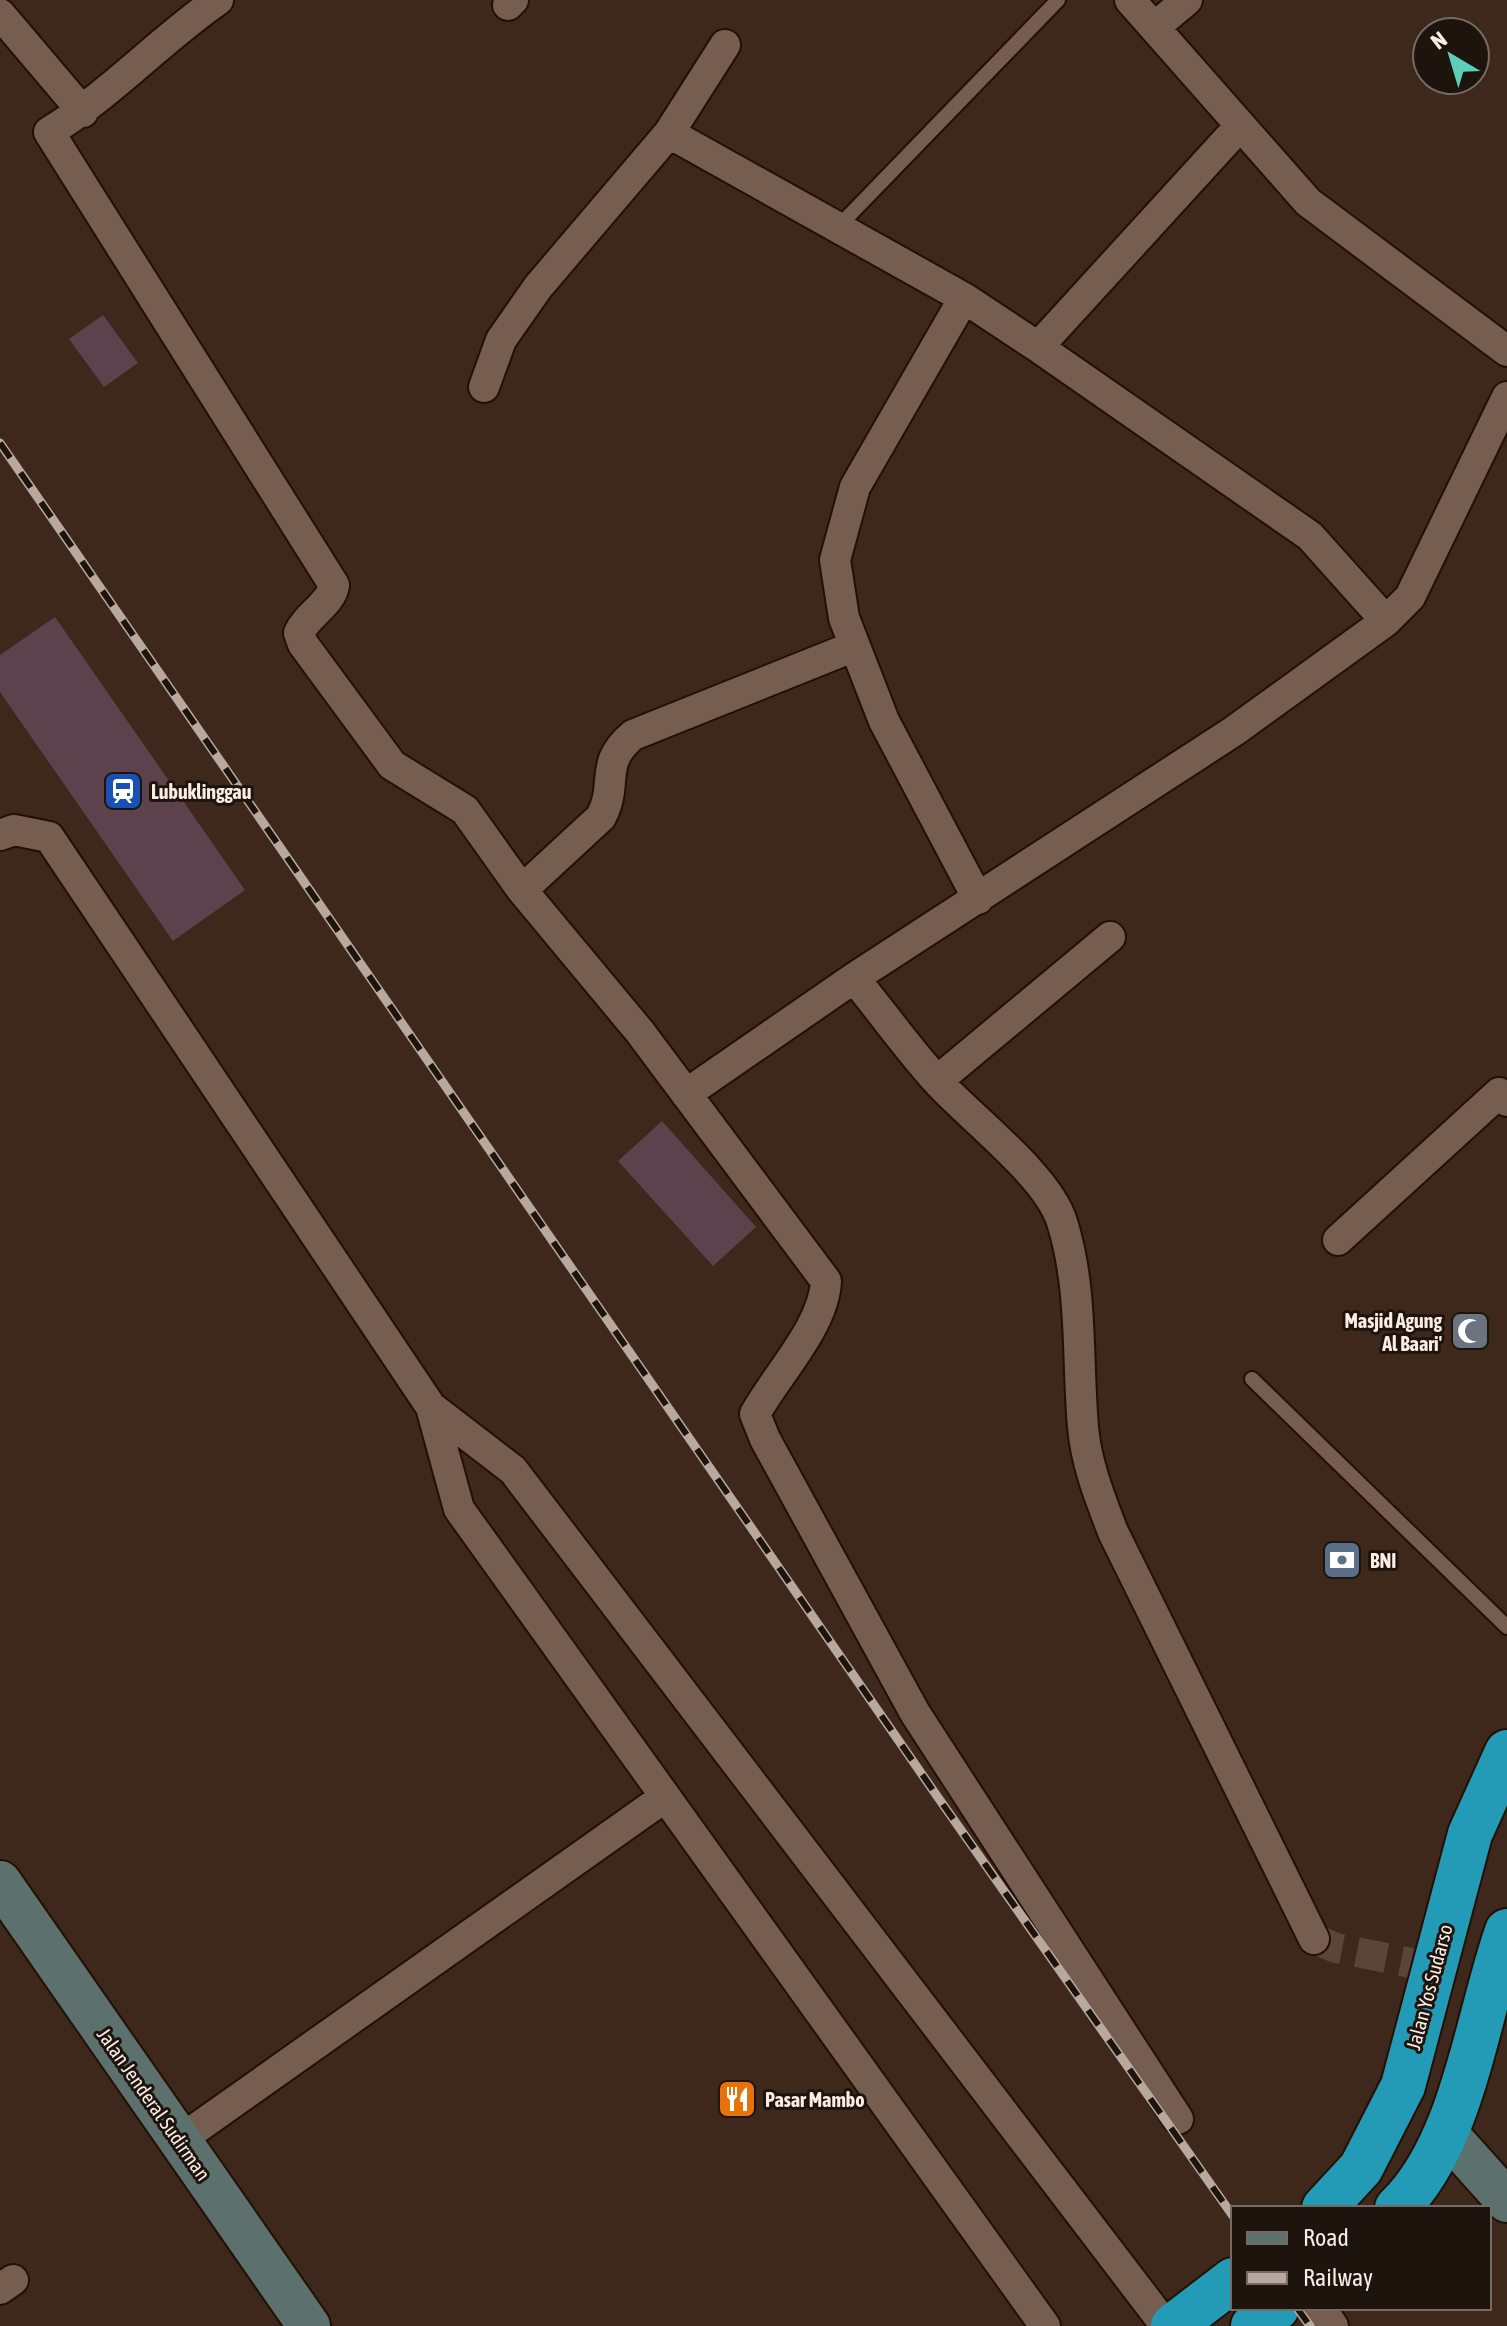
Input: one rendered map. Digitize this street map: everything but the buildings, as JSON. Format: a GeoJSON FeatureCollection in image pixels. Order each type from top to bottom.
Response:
{"type":"FeatureCollection","features":[{"type":"Feature","properties":{"kind":"highway","name":"Jalan Yos Sudarso"},"geometry":{"type":"LineString","coordinates":[[1326,2206],[1361,2168],[1403,2086],[1423,1966],[1470,1834],[1507,1752]]}},
{"type":"Feature","properties":{"kind":"highway"},"geometry":{"type":"LineString","coordinates":[[1399,2206],[1410,2195],[1447,2134],[1507,1931]]}},
{"type":"Feature","properties":{"kind":"highway"},"geometry":{"type":"LineString","coordinates":[[1403,2086],[1447,2134]]}},
{"type":"Feature","properties":{"kind":"highway"},"geometry":{"type":"LineString","coordinates":[[1173,2326],[1231,2282]]}},
{"type":"Feature","properties":{"kind":"highway"},"geometry":{"type":"LineString","coordinates":[[1253,2326],[1274,2310]]}},
{"type":"Feature","properties":{"kind":"street"},"geometry":{"type":"LineString","coordinates":[[218,0],[178,11],[83,112],[49,132],[334,585],[332,595],[304,620],[299,633],[303,644],[392,765],[465,810],[522,890],[686,1094],[826,1281],[825,1301],[816,1318],[755,1414],[765,1439],[915,1713],[1178,2119]]}},
{"type":"Feature","properties":{"kind":"street"},"geometry":{"type":"LineString","coordinates":[[1130,0],[1308,202],[1507,351]]}},
{"type":"Feature","properties":{"kind":"street"},"geometry":{"type":"LineString","coordinates":[[1156,26],[1187,0]]}},
{"type":"Feature","properties":{"kind":"street"},"geometry":{"type":"LineString","coordinates":[[0,14],[83,112]]}},
{"type":"Feature","properties":{"kind":"street"},"geometry":{"type":"LineString","coordinates":[[484,387],[501,340],[538,287],[669,133],[725,45]]}},
{"type":"Feature","properties":{"kind":"street"},"geometry":{"type":"LineString","coordinates":[[1038,347],[1239,127]]}},
{"type":"Feature","properties":{"kind":"street"},"geometry":{"type":"LineString","coordinates":[[669,133],[964,298],[1038,347],[1310,536],[1386,621]]}},
{"type":"Feature","properties":{"kind":"street"},"geometry":{"type":"LineString","coordinates":[[964,298],[855,487],[835,560],[844,618],[884,721],[978,899]]}},
{"type":"Feature","properties":{"kind":"street"},"geometry":{"type":"LineString","coordinates":[[686,1094],[854,978],[1234,731],[1386,621],[1410,597],[1507,397]]}},
{"type":"Feature","properties":{"kind":"street"},"geometry":{"type":"LineString","coordinates":[[522,890],[601,817],[607,805],[612,759],[633,735],[855,646]]}},
{"type":"Feature","properties":{"kind":"street"},"geometry":{"type":"LineString","coordinates":[[0,835],[14,830],[49,837],[431,1407],[459,1509],[1045,2326]]}},
{"type":"Feature","properties":{"kind":"street"},"geometry":{"type":"LineString","coordinates":[[937,1081],[1110,937]]}},
{"type":"Feature","properties":{"kind":"street"},"geometry":{"type":"LineString","coordinates":[[854,978],[937,1081],[1034,1178],[1056,1206],[1063,1223],[1079,1309],[1083,1428],[1101,1500],[1113,1532],[1314,1939]]}},
{"type":"Feature","properties":{"kind":"street"},"geometry":{"type":"LineString","coordinates":[[1338,1240],[1499,1093],[1507,1101]]}},
{"type":"Feature","properties":{"kind":"street"},"geometry":{"type":"LineString","coordinates":[[431,1407],[513,1470],[1166,2326]]}},
{"type":"Feature","properties":{"kind":"street"},"geometry":{"type":"LineString","coordinates":[[180,2140],[665,1797]]}},
{"type":"Feature","properties":{"kind":"street","name":"Jalan Jenderal Sudirman"},"geometry":{"type":"LineString","coordinates":[[0,1882],[309,2326]]}},
{"type":"Feature","properties":{"kind":"street"},"geometry":{"type":"LineString","coordinates":[[1447,2134],[1507,2201]]}},
{"type":"Feature","properties":{"kind":"lane"},"geometry":{"type":"LineString","coordinates":[[838,227],[1058,0]]}},
{"type":"Feature","properties":{"kind":"lane"},"geometry":{"type":"LineString","coordinates":[[1252,1379],[1507,1627]]}},
{"type":"Feature","properties":{"kind":"tunnel"},"geometry":{"type":"LineString","coordinates":[[1314,1939],[1336,1948],[1411,1963]]}},
{"type":"Feature","properties":{"kind":"railway"},"geometry":{"type":"LineString","coordinates":[[0,443],[937,1796],[1231,2213]]}},
{"type":"Feature","properties":{"kind":"railway"},"geometry":{"type":"LineString","coordinates":[[1298,2310],[1310,2326]]}},
{"type":"Feature","properties":{"kind":"place","name":"Lubuklinggau"},"geometry":{"type":"Point","coordinates":[123,791]}},
{"type":"Feature","properties":{"kind":"place","name":"Masjid Agung Al Baari'"},"geometry":{"type":"Point","coordinates":[1470,1331]}},
{"type":"Feature","properties":{"kind":"place","name":"BNI"},"geometry":{"type":"Point","coordinates":[1342,1560]}},
{"type":"Feature","properties":{"kind":"place","name":"Pasar Mambo"},"geometry":{"type":"Point","coordinates":[737,2099]}}]}
